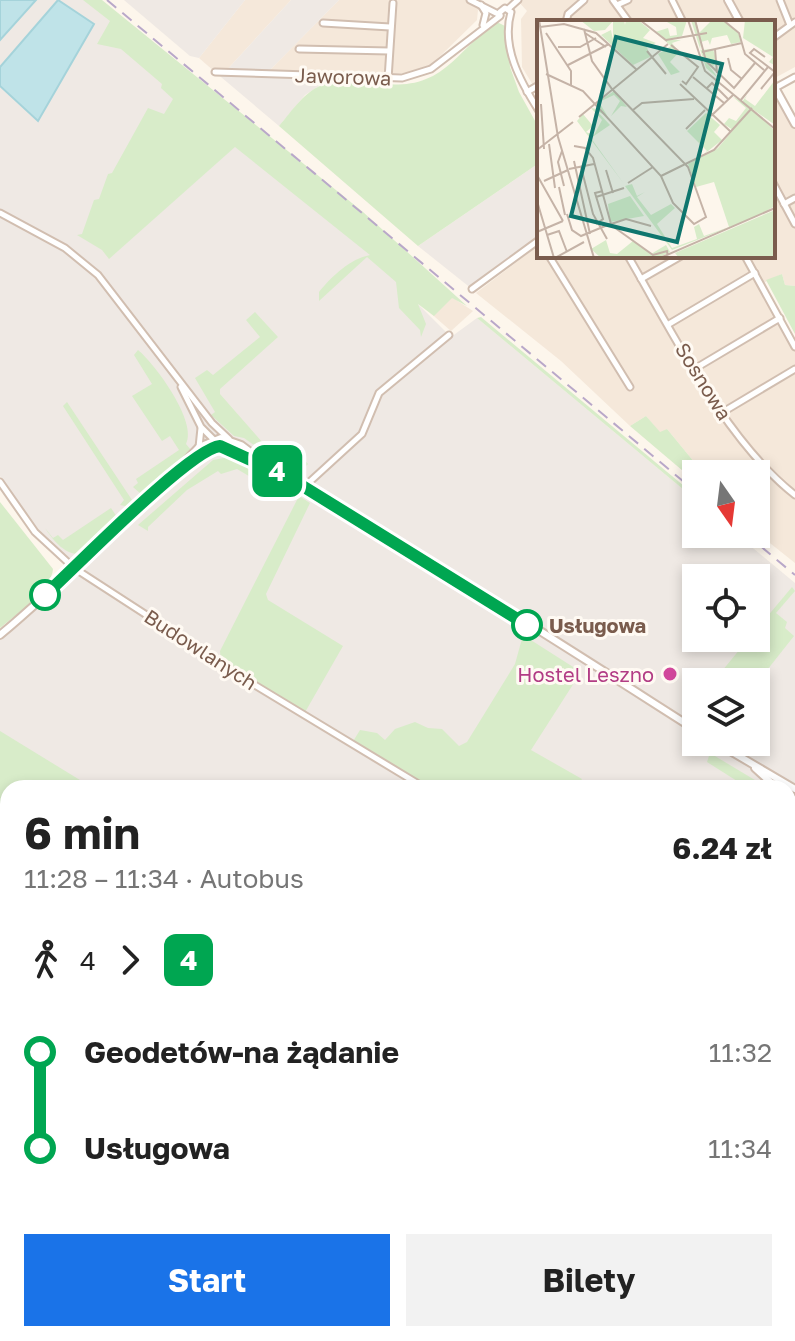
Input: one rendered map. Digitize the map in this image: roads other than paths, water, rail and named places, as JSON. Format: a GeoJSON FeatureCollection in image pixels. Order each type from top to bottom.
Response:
{"type":"FeatureCollection","features":[{"type":"Feature","properties":{"kind":"street"},"geometry":{"type":"LineString","coordinates":[[507,19],[511,15],[508,9],[518,0]]}},
{"type":"Feature","properties":{"kind":"street"},"geometry":{"type":"LineString","coordinates":[[566,20],[568,14],[584,0]]}},
{"type":"Feature","properties":{"kind":"street"},"geometry":{"type":"LineString","coordinates":[[628,0],[615,2],[628,20]]}},
{"type":"Feature","properties":{"kind":"street"},"geometry":{"type":"LineString","coordinates":[[672,0],[682,20]]}},
{"type":"Feature","properties":{"kind":"street"},"geometry":{"type":"LineString","coordinates":[[728,0],[739,20]]}},
{"type":"Feature","properties":{"kind":"street"},"geometry":{"type":"LineString","coordinates":[[775,37],[792,24],[780,0]]}},
{"type":"Feature","properties":{"kind":"street"},"geometry":{"type":"LineString","coordinates":[[473,1],[507,19],[513,66],[537,108]]}},
{"type":"Feature","properties":{"kind":"street"},"geometry":{"type":"LineString","coordinates":[[473,1],[486,13],[483,26]]}},
{"type":"Feature","properties":{"kind":"street"},"geometry":{"type":"LineString","coordinates":[[388,79],[393,3]]}},
{"type":"Feature","properties":{"kind":"street","name":"Jaworowa"},"geometry":{"type":"LineString","coordinates":[[215,72],[388,79],[431,69],[508,9]]}},
{"type":"Feature","properties":{"kind":"street"},"geometry":{"type":"LineString","coordinates":[[323,23],[390,27]]}},
{"type":"Feature","properties":{"kind":"street"},"geometry":{"type":"LineString","coordinates":[[299,49],[389,51]]}},
{"type":"Feature","properties":{"kind":"street"},"geometry":{"type":"LineString","coordinates":[[775,86],[795,77]]}},
{"type":"Feature","properties":{"kind":"street"},"geometry":{"type":"LineString","coordinates":[[527,92],[537,86]]}},
{"type":"Feature","properties":{"kind":"street"},"geometry":{"type":"LineString","coordinates":[[775,88],[795,124]]}},
{"type":"Feature","properties":{"kind":"street"},"geometry":{"type":"LineString","coordinates":[[775,187],[795,224]]}},
{"type":"Feature","properties":{"kind":"street"},"geometry":{"type":"LineString","coordinates":[[784,204],[795,198]]}},
{"type":"Feature","properties":{"kind":"street"},"geometry":{"type":"LineString","coordinates":[[0,213],[65,248],[98,275],[212,423],[229,439],[259,456],[272,468]]}},
{"type":"Feature","properties":{"kind":"street"},"geometry":{"type":"LineString","coordinates":[[472,289],[537,241]]}},
{"type":"Feature","properties":{"kind":"street"},"geometry":{"type":"LineString","coordinates":[[550,258],[630,387]]}},
{"type":"Feature","properties":{"kind":"street","name":"Sosnowa"},"geometry":{"type":"LineString","coordinates":[[629,258],[723,412],[762,466],[795,495]]}},
{"type":"Feature","properties":{"kind":"street"},"geometry":{"type":"LineString","coordinates":[[641,279],[678,258]]}},
{"type":"Feature","properties":{"kind":"street"},"geometry":{"type":"LineString","coordinates":[[746,258],[795,347]]}},
{"type":"Feature","properties":{"kind":"street"},"geometry":{"type":"LineString","coordinates":[[669,324],[755,273]]}},
{"type":"Feature","properties":{"kind":"street"},"geometry":{"type":"LineString","coordinates":[[696,368],[780,318]]}},
{"type":"Feature","properties":{"kind":"street"},"geometry":{"type":"LineString","coordinates":[[304,487],[362,434],[379,393],[449,335]]}},
{"type":"Feature","properties":{"kind":"street"},"geometry":{"type":"LineString","coordinates":[[723,412],[795,369]]}},
{"type":"Feature","properties":{"kind":"street"},"geometry":{"type":"LineString","coordinates":[[180,382],[201,427],[220,446],[272,468],[304,487],[682,721]]}},
{"type":"Feature","properties":{"kind":"street"},"geometry":{"type":"LineString","coordinates":[[210,448],[212,423]]}},
{"type":"Feature","properties":{"kind":"street"},"geometry":{"type":"LineString","coordinates":[[199,447],[201,427]]}},
{"type":"Feature","properties":{"kind":"street"},"geometry":{"type":"LineString","coordinates":[[0,635],[177,472],[199,447],[212,439],[229,439]]}},
{"type":"Feature","properties":{"kind":"street"},"geometry":{"type":"LineString","coordinates":[[177,472],[210,448],[220,446]]}},
{"type":"Feature","properties":{"kind":"street","name":"Budowlanych"},"geometry":{"type":"LineString","coordinates":[[0,482],[35,532],[74,568],[253,684],[412,780]]}},
{"type":"Feature","properties":{"kind":"street"},"geometry":{"type":"LineString","coordinates":[[737,756],[778,780]]}},
{"type":"Feature","properties":{"kind":"street"},"geometry":{"type":"LineString","coordinates":[[755,768],[768,780]]}},
{"type":"Feature","properties":{"kind":"water"},"geometry":{"type":"Polygon","coordinates":[[[0,0],[36,0],[0,40],[0,0]]]}},
{"type":"Feature","properties":{"kind":"water"},"geometry":{"type":"Polygon","coordinates":[[[58,0],[94,24],[38,121],[0,86],[0,67],[58,0]]]}},
{"type":"Feature","properties":{"kind":"railway"},"geometry":{"type":"LineString","coordinates":[[107,0],[682,480]]}},
{"type":"Feature","properties":{"kind":"railway"},"geometry":{"type":"LineString","coordinates":[[763,548],[795,575]]}},
{"type":"Feature","properties":{"kind":"place","name":"Usługowa"},"geometry":{"type":"Point","coordinates":[527,625]}},
{"type":"Feature","properties":{"kind":"place","name":"Hostel Leszno"},"geometry":{"type":"Point","coordinates":[670,674]}}]}
